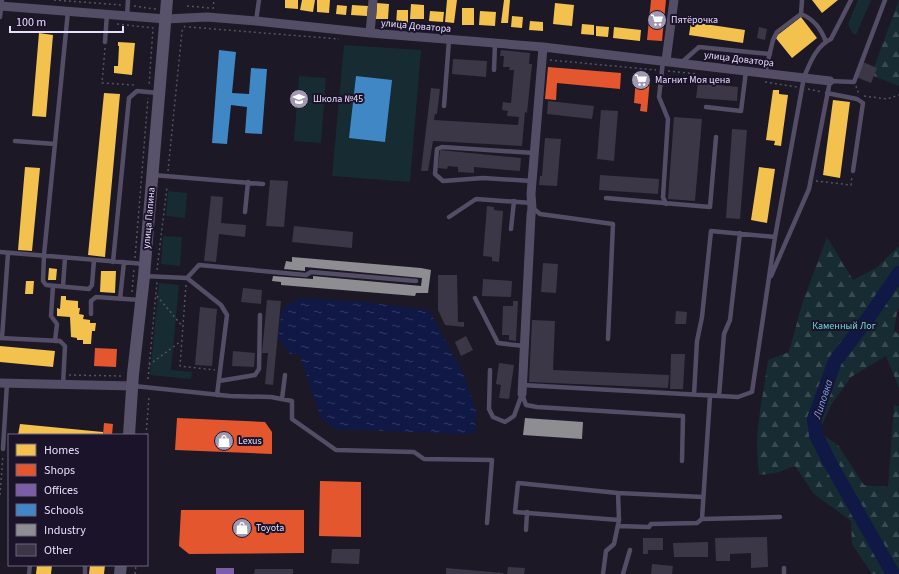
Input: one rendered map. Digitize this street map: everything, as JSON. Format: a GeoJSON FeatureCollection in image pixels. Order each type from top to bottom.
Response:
{"type":"FeatureCollection","features":[{"type":"Feature","properties":{"kind":"street"},"geometry":{"type":"LineString","coordinates":[[370,33],[373,0]]}},
{"type":"Feature","properties":{"kind":"street"},"geometry":{"type":"LineString","coordinates":[[665,61],[674,0]]}},
{"type":"Feature","properties":{"kind":"street","name":"улица Папина"},"geometry":{"type":"LineString","coordinates":[[129,434],[133,386],[136,300],[153,175],[154,93],[166,19],[163,2]]}},
{"type":"Feature","properties":{"kind":"street","name":"улица Доватора"},"geometry":{"type":"LineString","coordinates":[[1,4],[68,11],[107,19],[127,16],[166,19],[207,17],[256,20],[370,33],[542,47],[830,80]]}},
{"type":"Feature","properties":{"kind":"street"},"geometry":{"type":"LineString","coordinates":[[522,389],[532,181],[542,47]]}},
{"type":"Feature","properties":{"kind":"street"},"geometry":{"type":"LineString","coordinates":[[3,383],[63,380],[133,386]]}},
{"type":"Feature","properties":{"kind":"lane"},"geometry":{"type":"LineString","coordinates":[[256,20],[259,0]]}},
{"type":"Feature","properties":{"kind":"lane"},"geometry":{"type":"LineString","coordinates":[[765,73],[777,32],[801,14],[802,0]]}},
{"type":"Feature","properties":{"kind":"lane"},"geometry":{"type":"LineString","coordinates":[[522,389],[738,397],[752,392],[775,237],[804,77],[812,58],[826,42],[831,39],[851,0]]}},
{"type":"Feature","properties":{"kind":"lane"},"geometry":{"type":"LineString","coordinates":[[768,282],[809,189],[830,80],[854,82],[885,0]]}},
{"type":"Feature","properties":{"kind":"lane"},"geometry":{"type":"LineString","coordinates":[[127,16],[128,3]]}},
{"type":"Feature","properties":{"kind":"lane"},"geometry":{"type":"LineString","coordinates":[[0,17],[1,4]]}},
{"type":"Feature","properties":{"kind":"lane"},"geometry":{"type":"LineString","coordinates":[[68,11],[44,255],[43,281],[46,285],[89,289],[92,285],[94,260]]}},
{"type":"Feature","properties":{"kind":"lane"},"geometry":{"type":"LineString","coordinates":[[801,14],[811,18],[822,32],[826,42]]}},
{"type":"Feature","properties":{"kind":"lane"},"geometry":{"type":"LineString","coordinates":[[105,42],[107,19]]}},
{"type":"Feature","properties":{"kind":"lane"},"geometry":{"type":"LineString","coordinates":[[444,106],[449,40]]}},
{"type":"Feature","properties":{"kind":"lane"},"geometry":{"type":"LineString","coordinates":[[494,70],[496,43]]}},
{"type":"Feature","properties":{"kind":"lane"},"geometry":{"type":"LineString","coordinates":[[681,63],[699,47],[770,54]]}},
{"type":"Feature","properties":{"kind":"lane"},"geometry":{"type":"LineString","coordinates":[[665,61],[659,97],[668,119],[663,196],[666,204]]}},
{"type":"Feature","properties":{"kind":"lane"},"geometry":{"type":"LineString","coordinates":[[706,106],[741,110],[746,71]]}},
{"type":"Feature","properties":{"kind":"lane"},"geometry":{"type":"LineString","coordinates":[[113,262],[129,98],[137,91],[154,93]]}},
{"type":"Feature","properties":{"kind":"lane"},"geometry":{"type":"LineString","coordinates":[[827,93],[857,99],[863,103],[853,172]]}},
{"type":"Feature","properties":{"kind":"lane"},"geometry":{"type":"LineString","coordinates":[[606,198],[710,207],[716,137]]}},
{"type":"Feature","properties":{"kind":"lane"},"geometry":{"type":"LineString","coordinates":[[15,141],[55,144]]}},
{"type":"Feature","properties":{"kind":"lane"},"geometry":{"type":"LineString","coordinates":[[532,181],[483,178],[443,181],[435,174],[437,149],[442,147],[534,153]]}},
{"type":"Feature","properties":{"kind":"lane"},"geometry":{"type":"LineString","coordinates":[[153,175],[263,184]]}},
{"type":"Feature","properties":{"kind":"lane"},"geometry":{"type":"LineString","coordinates":[[245,212],[248,182]]}},
{"type":"Feature","properties":{"kind":"lane"},"geometry":{"type":"LineString","coordinates":[[449,217],[476,199],[514,201],[532,205],[540,214],[613,224],[608,339]]}},
{"type":"Feature","properties":{"kind":"lane"},"geometry":{"type":"LineString","coordinates":[[511,229],[514,201]]}},
{"type":"Feature","properties":{"kind":"lane"},"geometry":{"type":"LineString","coordinates":[[694,395],[697,341],[702,317],[711,231],[775,237]]}},
{"type":"Feature","properties":{"kind":"lane"},"geometry":{"type":"LineString","coordinates":[[719,396],[724,334],[730,320],[740,233]]}},
{"type":"Feature","properties":{"kind":"lane"},"geometry":{"type":"LineString","coordinates":[[0,252],[124,262],[141,268],[157,277],[187,278],[221,304],[227,315],[217,395]]}},
{"type":"Feature","properties":{"kind":"lane"},"geometry":{"type":"LineString","coordinates":[[8,253],[1,338],[60,341],[65,346],[63,380]]}},
{"type":"Feature","properties":{"kind":"lane"},"geometry":{"type":"LineString","coordinates":[[63,286],[65,258]]}},
{"type":"Feature","properties":{"kind":"lane"},"geometry":{"type":"LineString","coordinates":[[120,299],[124,262]]}},
{"type":"Feature","properties":{"kind":"lane"},"geometry":{"type":"LineString","coordinates":[[187,278],[199,265],[306,275],[311,272],[416,281]]}},
{"type":"Feature","properties":{"kind":"lane"},"geometry":{"type":"LineString","coordinates":[[53,286],[51,316],[57,324],[55,341]]}},
{"type":"Feature","properties":{"kind":"lane"},"geometry":{"type":"LineString","coordinates":[[91,314],[92,301],[96,297],[136,300]]}},
{"type":"Feature","properties":{"kind":"lane"},"geometry":{"type":"LineString","coordinates":[[475,298],[498,344],[524,346]]}},
{"type":"Feature","properties":{"kind":"lane"},"geometry":{"type":"LineString","coordinates":[[219,381],[256,375],[259,369],[260,316]]}},
{"type":"Feature","properties":{"kind":"lane"},"geometry":{"type":"LineString","coordinates":[[490,370],[489,409],[494,417],[505,422],[514,416],[522,389]]}},
{"type":"Feature","properties":{"kind":"lane"},"geometry":{"type":"LineString","coordinates":[[282,399],[285,375]]}},
{"type":"Feature","properties":{"kind":"lane"},"geometry":{"type":"LineString","coordinates":[[3,383],[3,449]]}},
{"type":"Feature","properties":{"kind":"lane"},"geometry":{"type":"LineString","coordinates":[[133,386],[292,401],[292,419],[336,450],[414,452],[424,459],[492,460],[487,523]]}},
{"type":"Feature","properties":{"kind":"lane"},"geometry":{"type":"LineString","coordinates":[[522,389],[526,405],[537,407],[683,416],[682,461]]}},
{"type":"Feature","properties":{"kind":"lane"},"geometry":{"type":"LineString","coordinates":[[702,519],[710,396]]}},
{"type":"Feature","properties":{"kind":"lane"},"geometry":{"type":"LineString","coordinates":[[619,520],[515,512],[518,483],[618,493],[703,497]]}},
{"type":"Feature","properties":{"kind":"lane"},"geometry":{"type":"LineString","coordinates":[[603,574],[606,551],[614,544],[618,526],[618,493]]}},
{"type":"Feature","properties":{"kind":"lane"},"geometry":{"type":"LineString","coordinates":[[526,530],[527,512]]}},
{"type":"Feature","properties":{"kind":"lane"},"geometry":{"type":"LineString","coordinates":[[618,526],[649,527],[651,524],[697,523],[702,519],[780,517]]}},
{"type":"Feature","properties":{"kind":"lane"},"geometry":{"type":"LineString","coordinates":[[623,574],[630,550]]}},
{"type":"Feature","properties":{"kind":"lane"},"geometry":{"type":"LineString","coordinates":[[784,568],[784,574]]}},
{"type":"Feature","properties":{"kind":"path"},"geometry":{"type":"LineString","coordinates":[[54,0],[128,3],[155,9],[163,2]]}},
{"type":"Feature","properties":{"kind":"path"},"geometry":{"type":"LineString","coordinates":[[213,8],[214,0]]}},
{"type":"Feature","properties":{"kind":"path"},"geometry":{"type":"LineString","coordinates":[[107,19],[153,28],[154,93],[141,268],[136,300]]}},
{"type":"Feature","properties":{"kind":"path"},"geometry":{"type":"LineString","coordinates":[[105,42],[102,82],[133,85]]}},
{"type":"Feature","properties":{"kind":"path"},"geometry":{"type":"LineString","coordinates":[[854,82],[860,96],[888,99],[899,95]]}},
{"type":"Feature","properties":{"kind":"path"},"geometry":{"type":"LineString","coordinates":[[810,180],[850,185],[853,172]]}},
{"type":"Feature","properties":{"kind":"path"},"geometry":{"type":"LineString","coordinates":[[148,379],[167,186]]}},
{"type":"Feature","properties":{"kind":"path"},"geometry":{"type":"LineString","coordinates":[[187,278],[180,366],[220,370]]}},
{"type":"Feature","properties":{"kind":"path"},"geometry":{"type":"LineString","coordinates":[[156,296],[183,327]]}},
{"type":"Feature","properties":{"kind":"path"},"geometry":{"type":"LineString","coordinates":[[149,365],[182,340]]}},
{"type":"Feature","properties":{"kind":"path"},"geometry":{"type":"LineString","coordinates":[[63,380],[121,376],[124,374]]}},
{"type":"Feature","properties":{"kind":"path"},"geometry":{"type":"LineString","coordinates":[[146,434],[149,397]]}},
{"type":"Feature","properties":{"kind":"path"},"geometry":{"type":"LineString","coordinates":[[0,495],[3,449]]}},
{"type":"Feature","properties":{"kind":"green space"},"geometry":{"type":"Polygon","coordinates":[[[858,0],[871,0],[856,35],[852,33],[848,24],[858,0]]]}},
{"type":"Feature","properties":{"kind":"green space"},"geometry":{"type":"Polygon","coordinates":[[[899,0],[899,86],[871,75],[899,0]]]}},
{"type":"Feature","properties":{"kind":"green space"},"geometry":{"type":"Polygon","coordinates":[[[344,45],[421,50],[410,182],[332,176],[344,45]]]}},
{"type":"Feature","properties":{"kind":"green space"},"geometry":{"type":"Polygon","coordinates":[[[299,76],[326,78],[321,143],[294,141],[299,76]]]}},
{"type":"Feature","properties":{"kind":"green space"},"geometry":{"type":"Polygon","coordinates":[[[168,191],[187,193],[185,218],[166,216],[168,191]]]}},
{"type":"Feature","properties":{"kind":"green space"},"geometry":{"type":"Polygon","coordinates":[[[163,236],[182,237],[180,266],[161,264],[163,236]]]}},
{"type":"Feature","properties":{"kind":"green space","name":"Каменный Лог"},"geometry":{"type":"Polygon","coordinates":[[[827,237],[853,280],[876,268],[899,246],[899,308],[894,331],[899,334],[899,388],[886,356],[851,377],[831,405],[819,432],[838,445],[864,485],[888,487],[894,405],[899,406],[899,574],[872,574],[852,544],[851,521],[814,494],[795,466],[776,473],[759,475],[757,441],[768,360],[789,352],[802,304],[827,237]]]}},
{"type":"Feature","properties":{"kind":"green space"},"geometry":{"type":"Polygon","coordinates":[[[159,283],[179,285],[171,370],[192,372],[191,379],[150,375],[159,283]]]}},
{"type":"Feature","properties":{"kind":"water"},"geometry":{"type":"Polygon","coordinates":[[[301,298],[365,302],[429,310],[464,375],[476,411],[475,433],[461,434],[335,429],[321,418],[299,354],[290,354],[278,338],[281,315],[284,307],[301,298]]]}},
{"type":"Feature","properties":{"kind":"building: Homes"},"geometry":{"type":"Polygon","coordinates":[[[285,0],[298,0],[298,9],[285,8],[285,0]]]}},
{"type":"Feature","properties":{"kind":"building: Homes"},"geometry":{"type":"Polygon","coordinates":[[[302,0],[315,0],[313,12],[300,10],[302,0]]]}},
{"type":"Feature","properties":{"kind":"building: Homes"},"geometry":{"type":"Polygon","coordinates":[[[317,0],[330,0],[329,13],[317,12],[317,0]]]}},
{"type":"Feature","properties":{"kind":"building: Homes"},"geometry":{"type":"Polygon","coordinates":[[[447,0],[457,0],[454,23],[445,22],[447,0]]]}},
{"type":"Feature","properties":{"kind":"building: Homes"},"geometry":{"type":"Polygon","coordinates":[[[504,0],[510,0],[508,23],[501,23],[504,0]]]}},
{"type":"Feature","properties":{"kind":"building: Homes"},"geometry":{"type":"Polygon","coordinates":[[[812,0],[838,0],[822,13],[812,0]]]}},
{"type":"Feature","properties":{"kind":"building: Homes"},"geometry":{"type":"Polygon","coordinates":[[[377,3],[389,4],[388,19],[376,19],[377,3]]]}},
{"type":"Feature","properties":{"kind":"building: Homes"},"geometry":{"type":"Polygon","coordinates":[[[555,3],[574,5],[572,26],[553,24],[555,3]]]}},
{"type":"Feature","properties":{"kind":"building: Homes"},"geometry":{"type":"Polygon","coordinates":[[[411,4],[424,5],[424,19],[410,19],[411,4]]]}},
{"type":"Feature","properties":{"kind":"building: Homes"},"geometry":{"type":"Polygon","coordinates":[[[337,5],[347,6],[346,15],[336,14],[337,5]]]}},
{"type":"Feature","properties":{"kind":"building: Homes"},"geometry":{"type":"Polygon","coordinates":[[[352,5],[368,6],[367,16],[351,15],[352,5]]]}},
{"type":"Feature","properties":{"kind":"building: Homes"},"geometry":{"type":"Polygon","coordinates":[[[462,8],[474,8],[474,25],[462,25],[462,8]]]}},
{"type":"Feature","properties":{"kind":"building: Homes"},"geometry":{"type":"Polygon","coordinates":[[[397,10],[408,10],[408,25],[396,25],[397,10]]]}},
{"type":"Feature","properties":{"kind":"building: Homes"},"geometry":{"type":"Polygon","coordinates":[[[430,11],[444,12],[443,22],[429,21],[430,11]]]}},
{"type":"Feature","properties":{"kind":"building: Homes"},"geometry":{"type":"Polygon","coordinates":[[[480,11],[496,12],[495,26],[479,25],[480,11]]]}},
{"type":"Feature","properties":{"kind":"building: Homes"},"geometry":{"type":"Polygon","coordinates":[[[512,16],[523,17],[522,28],[511,27],[512,16]]]}},
{"type":"Feature","properties":{"kind":"building: Homes"},"geometry":{"type":"Polygon","coordinates":[[[801,17],[817,38],[792,58],[775,37],[801,17]]]}},
{"type":"Feature","properties":{"kind":"building: Homes"},"geometry":{"type":"Polygon","coordinates":[[[530,21],[543,22],[543,31],[529,30],[530,21]]]}},
{"type":"Feature","properties":{"kind":"building: Homes"},"geometry":{"type":"Polygon","coordinates":[[[691,22],[745,30],[743,43],[689,35],[691,22]]]}},
{"type":"Feature","properties":{"kind":"building: Homes"},"geometry":{"type":"Polygon","coordinates":[[[582,24],[594,25],[594,35],[581,34],[582,24]]]}},
{"type":"Feature","properties":{"kind":"building: Homes"},"geometry":{"type":"Polygon","coordinates":[[[596,26],[609,27],[608,37],[596,36],[596,26]]]}},
{"type":"Feature","properties":{"kind":"building: Homes"},"geometry":{"type":"Polygon","coordinates":[[[614,27],[641,30],[640,41],[613,38],[614,27]]]}},
{"type":"Feature","properties":{"kind":"building: Homes"},"geometry":{"type":"Polygon","coordinates":[[[39,33],[53,35],[46,117],[32,116],[39,33]]]}},
{"type":"Feature","properties":{"kind":"building: Homes"},"geometry":{"type":"Polygon","coordinates":[[[118,42],[135,43],[132,75],[114,73],[114,66],[118,66],[118,42]]]}},
{"type":"Feature","properties":{"kind":"building: Homes"},"geometry":{"type":"Polygon","coordinates":[[[773,90],[779,90],[779,94],[788,95],[781,146],[774,145],[775,141],[766,140],[773,90]]]}},
{"type":"Feature","properties":{"kind":"building: Homes"},"geometry":{"type":"Polygon","coordinates":[[[104,93],[120,94],[105,257],[88,255],[104,93]]]}},
{"type":"Feature","properties":{"kind":"building: Homes"},"geometry":{"type":"Polygon","coordinates":[[[833,100],[850,102],[840,178],[823,175],[833,100]]]}},
{"type":"Feature","properties":{"kind":"building: Homes"},"geometry":{"type":"Polygon","coordinates":[[[25,167],[40,168],[32,251],[18,250],[25,167]]]}},
{"type":"Feature","properties":{"kind":"building: Homes"},"geometry":{"type":"Polygon","coordinates":[[[759,167],[775,169],[767,223],[751,220],[759,167]]]}},
{"type":"Feature","properties":{"kind":"building: Homes"},"geometry":{"type":"Polygon","coordinates":[[[49,268],[57,269],[56,280],[48,280],[49,268]]]}},
{"type":"Feature","properties":{"kind":"building: Homes"},"geometry":{"type":"Polygon","coordinates":[[[101,271],[116,271],[115,293],[100,292],[101,271]]]}},
{"type":"Feature","properties":{"kind":"building: Homes"},"geometry":{"type":"Polygon","coordinates":[[[26,281],[34,281],[33,294],[25,294],[26,281]]]}},
{"type":"Feature","properties":{"kind":"building: Homes"},"geometry":{"type":"Polygon","coordinates":[[[61,296],[66,296],[66,300],[78,301],[78,308],[80,308],[79,314],[84,315],[83,319],[90,320],[90,323],[96,323],[95,331],[92,331],[91,344],[83,344],[83,340],[77,340],[77,338],[71,337],[70,317],[57,316],[57,308],[60,309],[61,296]]]}},
{"type":"Feature","properties":{"kind":"building: Homes"},"geometry":{"type":"Polygon","coordinates":[[[0,346],[55,351],[53,367],[0,362],[0,346]]]}},
{"type":"Feature","properties":{"kind":"building: Homes"},"geometry":{"type":"Polygon","coordinates":[[[20,424],[103,432],[103,434],[18,434],[20,424]]]}},
{"type":"Feature","properties":{"kind":"building: Homes"},"geometry":{"type":"Polygon","coordinates":[[[37,566],[52,566],[51,574],[36,574],[37,566]]]}},
{"type":"Feature","properties":{"kind":"building: Homes"},"geometry":{"type":"Polygon","coordinates":[[[90,566],[105,566],[104,574],[89,574],[90,566]]]}},
{"type":"Feature","properties":{"kind":"building: Shops","name":"Пятёрочка"},"geometry":{"type":"Polygon","coordinates":[[[651,0],[666,0],[662,41],[647,40],[651,0]]]}},
{"type":"Feature","properties":{"kind":"building: Shops"},"geometry":{"type":"Polygon","coordinates":[[[548,67],[621,73],[620,89],[557,83],[556,100],[545,99],[548,67]]]}},
{"type":"Feature","properties":{"kind":"building: Shops"},"geometry":{"type":"Polygon","coordinates":[[[636,78],[650,79],[647,112],[640,111],[641,104],[634,103],[636,78]]]}},
{"type":"Feature","properties":{"kind":"building: Shops"},"geometry":{"type":"Polygon","coordinates":[[[95,348],[117,349],[116,367],[94,366],[95,348]]]}},
{"type":"Feature","properties":{"kind":"building: Shops","name":"Lexus"},"geometry":{"type":"Polygon","coordinates":[[[177,418],[265,422],[272,432],[272,454],[175,450],[177,418]]]}},
{"type":"Feature","properties":{"kind":"building: Shops"},"geometry":{"type":"Polygon","coordinates":[[[104,423],[113,424],[112,434],[103,434],[104,423]]]}},
{"type":"Feature","properties":{"kind":"building: Shops"},"geometry":{"type":"Polygon","coordinates":[[[320,481],[361,482],[361,537],[319,536],[320,481]]]}},
{"type":"Feature","properties":{"kind":"building: Shops","name":"Toyota"},"geometry":{"type":"Polygon","coordinates":[[[181,510],[304,510],[304,553],[189,554],[179,546],[181,510]]]}},
{"type":"Feature","properties":{"kind":"building: Offices"},"geometry":{"type":"Polygon","coordinates":[[[216,568],[234,568],[234,574],[216,574],[216,568]]]}},
{"type":"Feature","properties":{"kind":"building: Schools"},"geometry":{"type":"Polygon","coordinates":[[[219,50],[236,52],[232,93],[249,94],[251,68],[267,69],[262,134],[245,133],[247,107],[231,105],[227,144],[212,143],[219,50]]]}},
{"type":"Feature","properties":{"kind":"building: Schools"},"geometry":{"type":"Polygon","coordinates":[[[356,76],[392,80],[385,142],[349,138],[356,76]]]}},
{"type":"Feature","properties":{"kind":"building: Industry"},"geometry":{"type":"Polygon","coordinates":[[[292,257],[431,270],[428,293],[416,293],[415,296],[281,285],[281,282],[272,281],[273,276],[313,279],[313,276],[421,286],[422,278],[305,267],[305,271],[284,269],[286,261],[292,262],[292,257]]]}},
{"type":"Feature","properties":{"kind":"building: Industry"},"geometry":{"type":"Polygon","coordinates":[[[525,418],[583,422],[582,439],[523,435],[525,418]]]}},
{"type":"Feature","properties":{"kind":"building: Other"},"geometry":{"type":"Polygon","coordinates":[[[759,27],[767,29],[765,40],[757,38],[759,27]]]}},
{"type":"Feature","properties":{"kind":"building: Other"},"geometry":{"type":"Polygon","coordinates":[[[501,50],[530,53],[529,64],[532,64],[522,146],[433,141],[428,171],[421,171],[431,88],[440,89],[437,114],[435,114],[434,120],[518,125],[519,117],[507,116],[508,111],[502,110],[503,102],[511,103],[514,70],[509,70],[510,67],[503,67],[504,56],[500,56],[501,50]]]}},
{"type":"Feature","properties":{"kind":"building: Other"},"geometry":{"type":"Polygon","coordinates":[[[453,59],[487,61],[486,77],[452,74],[453,59]]]}},
{"type":"Feature","properties":{"kind":"building: Other"},"geometry":{"type":"Polygon","coordinates":[[[863,62],[877,68],[871,83],[856,77],[863,62]]]}},
{"type":"Feature","properties":{"kind":"building: Other"},"geometry":{"type":"Polygon","coordinates":[[[698,83],[738,87],[737,101],[696,98],[698,83]]]}},
{"type":"Feature","properties":{"kind":"building: Other"},"geometry":{"type":"Polygon","coordinates":[[[548,101],[594,106],[592,119],[547,114],[548,101]]]}},
{"type":"Feature","properties":{"kind":"building: Other"},"geometry":{"type":"Polygon","coordinates":[[[601,110],[618,111],[614,161],[597,159],[601,110]]]}},
{"type":"Feature","properties":{"kind":"building: Other"},"geometry":{"type":"Polygon","coordinates":[[[674,117],[702,119],[695,201],[668,199],[674,117]]]}},
{"type":"Feature","properties":{"kind":"building: Other"},"geometry":{"type":"Polygon","coordinates":[[[732,129],[747,130],[740,219],[726,218],[732,129]]]}},
{"type":"Feature","properties":{"kind":"building: Other"},"geometry":{"type":"Polygon","coordinates":[[[545,138],[561,139],[557,186],[539,185],[540,176],[542,176],[545,138]]]}},
{"type":"Feature","properties":{"kind":"building: Other"},"geometry":{"type":"Polygon","coordinates":[[[440,150],[521,158],[520,171],[474,167],[474,173],[458,172],[458,167],[448,166],[447,169],[438,168],[440,150]]]}},
{"type":"Feature","properties":{"kind":"building: Other"},"geometry":{"type":"Polygon","coordinates":[[[600,175],[659,179],[658,194],[599,190],[600,175]]]}},
{"type":"Feature","properties":{"kind":"building: Other"},"geometry":{"type":"Polygon","coordinates":[[[270,180],[288,181],[284,227],[266,226],[270,180]]]}},
{"type":"Feature","properties":{"kind":"building: Other"},"geometry":{"type":"Polygon","coordinates":[[[211,196],[223,197],[221,223],[246,225],[245,237],[219,234],[216,262],[204,261],[211,196]]]}},
{"type":"Feature","properties":{"kind":"building: Other"},"geometry":{"type":"Polygon","coordinates":[[[487,206],[494,207],[494,210],[503,211],[499,262],[492,261],[492,257],[483,256],[487,206]]]}},
{"type":"Feature","properties":{"kind":"building: Other"},"geometry":{"type":"Polygon","coordinates":[[[294,226],[353,232],[352,248],[292,242],[294,226]]]}},
{"type":"Feature","properties":{"kind":"building: Other"},"geometry":{"type":"Polygon","coordinates":[[[543,263],[558,264],[556,293],[541,292],[543,263]]]}},
{"type":"Feature","properties":{"kind":"building: Other"},"geometry":{"type":"Polygon","coordinates":[[[438,275],[457,275],[458,322],[464,322],[464,327],[445,325],[438,310],[438,275]]]}},
{"type":"Feature","properties":{"kind":"building: Other"},"geometry":{"type":"Polygon","coordinates":[[[483,279],[512,281],[511,297],[482,296],[483,279]]]}},
{"type":"Feature","properties":{"kind":"building: Other"},"geometry":{"type":"Polygon","coordinates":[[[243,288],[262,290],[261,304],[241,302],[243,288]]]}},
{"type":"Feature","properties":{"kind":"building: Other"},"geometry":{"type":"Polygon","coordinates":[[[267,300],[281,301],[273,385],[265,384],[268,353],[262,353],[267,300]]]}},
{"type":"Feature","properties":{"kind":"building: Other"},"geometry":{"type":"Polygon","coordinates":[[[513,301],[518,301],[516,341],[509,340],[509,335],[502,335],[503,306],[513,306],[513,301]]]}},
{"type":"Feature","properties":{"kind":"building: Other"},"geometry":{"type":"Polygon","coordinates":[[[200,307],[217,309],[212,366],[195,365],[200,307]]]}},
{"type":"Feature","properties":{"kind":"building: Other"},"geometry":{"type":"Polygon","coordinates":[[[676,311],[687,312],[686,324],[675,324],[676,311]]]}},
{"type":"Feature","properties":{"kind":"building: Other"},"geometry":{"type":"Polygon","coordinates":[[[532,320],[555,321],[553,370],[669,375],[668,388],[529,382],[532,320]]]}},
{"type":"Feature","properties":{"kind":"building: Other"},"geometry":{"type":"Polygon","coordinates":[[[466,336],[473,350],[461,356],[455,342],[466,336]]]}},
{"type":"Feature","properties":{"kind":"building: Other"},"geometry":{"type":"Polygon","coordinates":[[[233,351],[255,353],[254,367],[232,366],[233,351]]]}},
{"type":"Feature","properties":{"kind":"building: Other"},"geometry":{"type":"Polygon","coordinates":[[[671,354],[685,354],[683,389],[670,389],[671,354]]]}},
{"type":"Feature","properties":{"kind":"building: Other"},"geometry":{"type":"Polygon","coordinates":[[[499,363],[514,365],[509,399],[499,398],[501,385],[496,384],[499,363]]]}},
{"type":"Feature","properties":{"kind":"building: Other"},"geometry":{"type":"Polygon","coordinates":[[[767,537],[768,567],[751,568],[751,553],[730,554],[730,561],[716,561],[715,538],[767,537]]]}},
{"type":"Feature","properties":{"kind":"building: Other"},"geometry":{"type":"Polygon","coordinates":[[[643,538],[663,538],[663,550],[648,550],[648,554],[643,554],[643,538]]]}},
{"type":"Feature","properties":{"kind":"building: Other"},"geometry":{"type":"Polygon","coordinates":[[[708,542],[708,557],[674,557],[673,543],[708,542]]]}},
{"type":"Feature","properties":{"kind":"building: Other"},"geometry":{"type":"Polygon","coordinates":[[[332,549],[360,549],[359,564],[331,563],[332,549]]]}},
{"type":"Feature","properties":{"kind":"building: Other"},"geometry":{"type":"Polygon","coordinates":[[[652,564],[673,566],[672,574],[651,574],[652,564]]]}},
{"type":"Feature","properties":{"kind":"building: Other"},"geometry":{"type":"Polygon","coordinates":[[[508,567],[525,568],[524,574],[507,574],[508,567]]]}},
{"type":"Feature","properties":{"kind":"building: Other"},"geometry":{"type":"Polygon","coordinates":[[[446,568],[503,573],[503,574],[446,574],[446,568]]]}},
{"type":"Feature","properties":{"kind":"building: Other"},"geometry":{"type":"Polygon","coordinates":[[[255,569],[293,569],[293,574],[254,574],[255,569]]]}},
{"type":"Feature","properties":{"kind":"waterway","name":"Липовка"},"geometry":{"type":"LineString","coordinates":[[893,574],[829,461],[816,435],[814,419],[835,361],[869,317],[899,273]]}},
{"type":"Feature","properties":{"kind":"place","name":"Пятёрочка"},"geometry":{"type":"Point","coordinates":[657,20]}},
{"type":"Feature","properties":{"kind":"place","name":"Магнит Моя цена"},"geometry":{"type":"Point","coordinates":[641,80]}},
{"type":"Feature","properties":{"kind":"place","name":"Школа №45"},"geometry":{"type":"Point","coordinates":[299,99]}},
{"type":"Feature","properties":{"kind":"place","name":"Lexus"},"geometry":{"type":"Point","coordinates":[224,441]}},
{"type":"Feature","properties":{"kind":"place","name":"Toyota"},"geometry":{"type":"Point","coordinates":[242,528]}}]}
